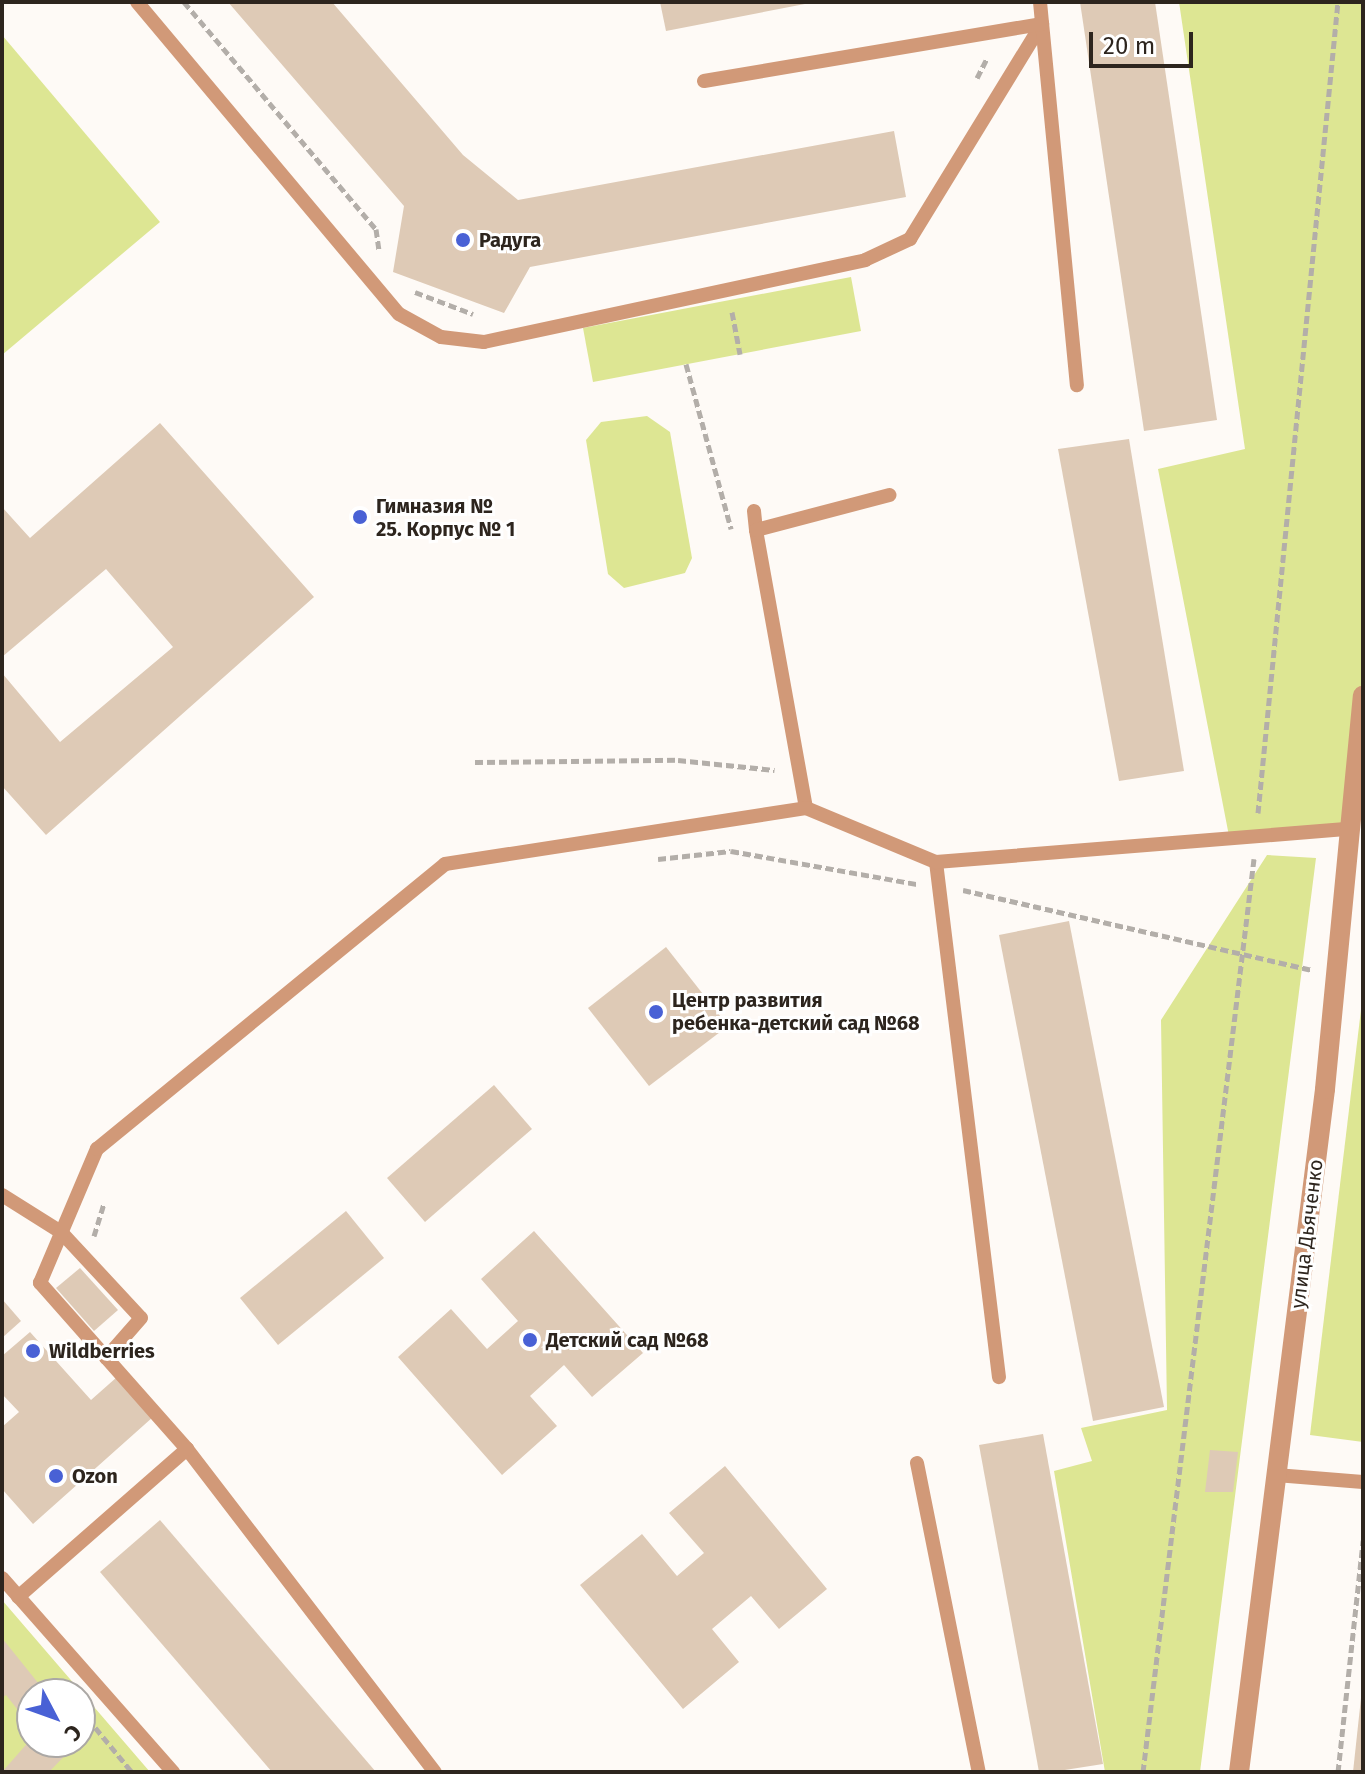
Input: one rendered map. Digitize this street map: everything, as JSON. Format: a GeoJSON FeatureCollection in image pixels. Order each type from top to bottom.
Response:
{"type":"FeatureCollection","features":[{"type":"Feature","properties":{"kind":"street","name":"улица Дьяченко"},"geometry":{"type":"LineString","coordinates":[[1239,1772],[1335,977],[1363,696]]}},
{"type":"Feature","properties":{"kind":"lane"},"geometry":{"type":"LineString","coordinates":[[137,2],[399,314],[441,337],[484,342],[865,260],[910,239],[1042,24]]}},
{"type":"Feature","properties":{"kind":"lane"},"geometry":{"type":"LineString","coordinates":[[1040,2],[1077,385]]}},
{"type":"Feature","properties":{"kind":"lane"},"geometry":{"type":"LineString","coordinates":[[704,81],[1042,24]]}},
{"type":"Feature","properties":{"kind":"lane"},"geometry":{"type":"LineString","coordinates":[[756,530],[889,495]]}},
{"type":"Feature","properties":{"kind":"lane"},"geometry":{"type":"LineString","coordinates":[[754,511],[806,808]]}},
{"type":"Feature","properties":{"kind":"lane"},"geometry":{"type":"LineString","coordinates":[[435,1772],[187,1449],[40,1283],[97,1149],[445,864],[806,808],[936,862],[1349,829]]}},
{"type":"Feature","properties":{"kind":"lane"},"geometry":{"type":"LineString","coordinates":[[936,862],[999,1377]]}},
{"type":"Feature","properties":{"kind":"lane"},"geometry":{"type":"LineString","coordinates":[[2,1195],[61,1232],[141,1318],[106,1358]]}},
{"type":"Feature","properties":{"kind":"lane"},"geometry":{"type":"LineString","coordinates":[[18,1597],[187,1449]]}},
{"type":"Feature","properties":{"kind":"lane"},"geometry":{"type":"LineString","coordinates":[[917,1463],[979,1772]]}},
{"type":"Feature","properties":{"kind":"lane"},"geometry":{"type":"LineString","coordinates":[[1276,1475],[1363,1482]]}},
{"type":"Feature","properties":{"kind":"lane"},"geometry":{"type":"LineString","coordinates":[[2,1578],[173,1772]]}},
{"type":"Feature","properties":{"kind":"path"},"geometry":{"type":"LineString","coordinates":[[184,2],[376,229],[380,260]]}},
{"type":"Feature","properties":{"kind":"path"},"geometry":{"type":"LineString","coordinates":[[1143,1772],[1245,953],[1338,2]]}},
{"type":"Feature","properties":{"kind":"path"},"geometry":{"type":"LineString","coordinates":[[972,86],[1001,31]]}},
{"type":"Feature","properties":{"kind":"path"},"geometry":{"type":"LineString","coordinates":[[403,287],[482,317]]}},
{"type":"Feature","properties":{"kind":"path"},"geometry":{"type":"LineString","coordinates":[[686,364],[726,529],[756,530]]}},
{"type":"Feature","properties":{"kind":"path"},"geometry":{"type":"LineString","coordinates":[[475,762],[678,760],[773,768],[806,808]]}},
{"type":"Feature","properties":{"kind":"path"},"geometry":{"type":"LineString","coordinates":[[653,859],[731,851],[937,888],[1000,893],[1335,977]]}},
{"type":"Feature","properties":{"kind":"path"},"geometry":{"type":"LineString","coordinates":[[87,1260],[109,1185]]}},
{"type":"Feature","properties":{"kind":"path"},"geometry":{"type":"LineString","coordinates":[[1338,1772],[1363,1540]]}},
{"type":"Feature","properties":{"kind":"path"},"geometry":{"type":"LineString","coordinates":[[96,1728],[132,1772]]}},
{"type":"Feature","properties":{"kind":"green space"},"geometry":{"type":"Polygon","coordinates":[[[1179,2],[1363,2],[1363,697],[1349,829],[1229,836],[1158,469],[1245,449],[1179,2]]]}},
{"type":"Feature","properties":{"kind":"green space"},"geometry":{"type":"Polygon","coordinates":[[[2,35],[160,222],[2,355],[2,35]]]}},
{"type":"Feature","properties":{"kind":"green space"},"geometry":{"type":"Polygon","coordinates":[[[851,277],[861,331],[593,382],[583,328],[851,277]]]}},
{"type":"Feature","properties":{"kind":"green space"},"geometry":{"type":"Polygon","coordinates":[[[647,416],[670,432],[692,558],[685,573],[624,588],[608,574],[586,440],[601,422],[647,416]]]}},
{"type":"Feature","properties":{"kind":"green space"},"geometry":{"type":"Polygon","coordinates":[[[1267,855],[1316,858],[1200,1772],[1105,1772],[1054,1471],[1092,1461],[1081,1428],[1167,1410],[1161,1020],[1267,855]]]}},
{"type":"Feature","properties":{"kind":"green space"},"geometry":{"type":"Polygon","coordinates":[[[1363,993],[1363,1442],[1310,1435],[1363,993]]]}},
{"type":"Feature","properties":{"kind":"green space"},"geometry":{"type":"Polygon","coordinates":[[[2,1600],[69,1678],[16,1678],[16,1758],[96,1758],[96,1709],[150,1772],[2,1772],[2,1600]]]}},
{"type":"Feature","properties":{"kind":"building"},"geometry":{"type":"Polygon","coordinates":[[[228,2],[332,2],[463,155],[518,200],[894,131],[906,197],[530,267],[504,313],[393,272],[404,206],[228,2]]]}},
{"type":"Feature","properties":{"kind":"building"},"geometry":{"type":"Polygon","coordinates":[[[660,2],[810,2],[810,3],[666,31],[660,2]]]}},
{"type":"Feature","properties":{"kind":"building"},"geometry":{"type":"Polygon","coordinates":[[[1080,2],[1155,2],[1217,420],[1144,431],[1080,2]]]}},
{"type":"Feature","properties":{"kind":"building"},"geometry":{"type":"Polygon","coordinates":[[[160,423],[314,597],[46,835],[2,786],[2,673],[60,742],[173,647],[106,569],[2,657],[2,507],[30,538],[160,423]]]}},
{"type":"Feature","properties":{"kind":"building"},"geometry":{"type":"Polygon","coordinates":[[[1129,439],[1184,771],[1119,781],[1058,449],[1129,439]]]}},
{"type":"Feature","properties":{"kind":"building"},"geometry":{"type":"Polygon","coordinates":[[[1069,921],[1164,1407],[1093,1421],[999,935],[1069,921]]]}},
{"type":"Feature","properties":{"kind":"building"},"geometry":{"type":"Polygon","coordinates":[[[666,947],[728,1026],[649,1086],[588,1008],[666,947]]]}},
{"type":"Feature","properties":{"kind":"building"},"geometry":{"type":"Polygon","coordinates":[[[494,1085],[532,1129],[425,1222],[387,1178],[494,1085]]]}},
{"type":"Feature","properties":{"kind":"building"},"geometry":{"type":"Polygon","coordinates":[[[346,1211],[384,1258],[278,1345],[240,1298],[346,1211]]]}},
{"type":"Feature","properties":{"kind":"building"},"geometry":{"type":"Polygon","coordinates":[[[534,1231],[643,1353],[592,1397],[564,1365],[530,1396],[557,1426],[502,1475],[398,1357],[451,1309],[487,1349],[518,1321],[481,1279],[534,1231]]]}},
{"type":"Feature","properties":{"kind":"building"},"geometry":{"type":"Polygon","coordinates":[[[80,1268],[118,1310],[94,1331],[56,1288],[80,1268]]]}},
{"type":"Feature","properties":{"kind":"building"},"geometry":{"type":"Polygon","coordinates":[[[2,1299],[21,1321],[2,1338],[2,1299]]]}},
{"type":"Feature","properties":{"kind":"building"},"geometry":{"type":"Polygon","coordinates":[[[30,1332],[91,1400],[117,1377],[153,1417],[33,1524],[2,1489],[2,1427],[19,1412],[2,1394],[2,1356],[30,1332]]]}},
{"type":"Feature","properties":{"kind":"building"},"geometry":{"type":"Polygon","coordinates":[[[1043,1434],[1103,1764],[1052,1772],[1039,1772],[979,1445],[1043,1434]]]}},
{"type":"Feature","properties":{"kind":"building"},"geometry":{"type":"Polygon","coordinates":[[[1210,1450],[1238,1452],[1233,1492],[1205,1492],[1210,1450]]]}},
{"type":"Feature","properties":{"kind":"building"},"geometry":{"type":"Polygon","coordinates":[[[725,1466],[827,1589],[779,1629],[751,1596],[712,1629],[739,1662],[683,1709],[580,1585],[642,1534],[677,1576],[704,1553],[669,1513],[725,1466]]]}},
{"type":"Feature","properties":{"kind":"building"},"geometry":{"type":"Polygon","coordinates":[[[160,1520],[376,1772],[272,1772],[100,1572],[160,1520]]]}},
{"type":"Feature","properties":{"kind":"building"},"geometry":{"type":"Polygon","coordinates":[[[2,1638],[34,1678],[16,1678],[16,1708],[6,1695],[2,1698],[2,1638]]]}},
{"type":"Feature","properties":{"kind":"building"},"geometry":{"type":"Polygon","coordinates":[[[1361,1698],[1363,1772],[1353,1772],[1361,1698]]]}},
{"type":"Feature","properties":{"kind":"building"},"geometry":{"type":"Polygon","coordinates":[[[16,1756],[63,1758],[49,1772],[2,1772],[16,1756]]]}},
{"type":"Feature","properties":{"kind":"place","name":"Радуга"},"geometry":{"type":"Point","coordinates":[463,240]}},
{"type":"Feature","properties":{"kind":"place","name":"Гимназия № 25. Корпус № 1"},"geometry":{"type":"Point","coordinates":[360,517]}},
{"type":"Feature","properties":{"kind":"place","name":"Центр развития ребенка-детский сад №68"},"geometry":{"type":"Point","coordinates":[656,1012]}},
{"type":"Feature","properties":{"kind":"place","name":"Детский сад №68"},"geometry":{"type":"Point","coordinates":[530,1340]}},
{"type":"Feature","properties":{"kind":"place","name":"Wildberries"},"geometry":{"type":"Point","coordinates":[33,1351]}},
{"type":"Feature","properties":{"kind":"place","name":"Ozon"},"geometry":{"type":"Point","coordinates":[56,1476]}}]}
